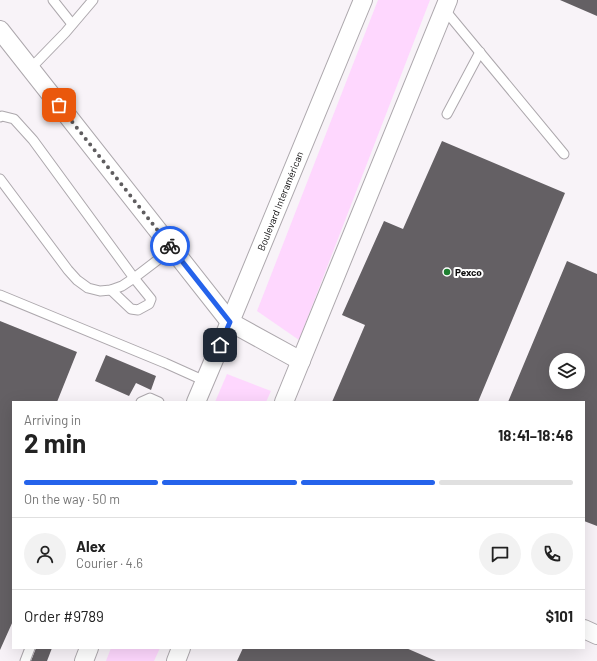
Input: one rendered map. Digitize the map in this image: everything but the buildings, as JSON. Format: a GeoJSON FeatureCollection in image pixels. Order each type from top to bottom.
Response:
{"type":"FeatureCollection","features":[{"type":"Feature","properties":{"kind":"street","name":"Boulevard Interamérican"},"geometry":{"type":"LineString","coordinates":[[196,401],[363,0]]}},
{"type":"Feature","properties":{"kind":"street"},"geometry":{"type":"LineString","coordinates":[[284,401],[446,4]]}},
{"type":"Feature","properties":{"kind":"street"},"geometry":{"type":"LineString","coordinates":[[0,30],[230,322],[301,362]]}},
{"type":"Feature","properties":{"kind":"street"},"geometry":{"type":"LineString","coordinates":[[585,630],[597,635]]}},
{"type":"Feature","properties":{"kind":"street"},"geometry":{"type":"LineString","coordinates":[[84,661],[89,649]]}},
{"type":"Feature","properties":{"kind":"street"},"geometry":{"type":"LineString","coordinates":[[176,661],[181,649]]}},
{"type":"Feature","properties":{"kind":"lane"},"geometry":{"type":"LineString","coordinates":[[52,0],[72,24]]}},
{"type":"Feature","properties":{"kind":"lane"},"geometry":{"type":"LineString","coordinates":[[30,69],[65,33],[93,0]]}},
{"type":"Feature","properties":{"kind":"lane"},"geometry":{"type":"LineString","coordinates":[[446,4],[480,52],[564,154]]}},
{"type":"Feature","properties":{"kind":"lane"},"geometry":{"type":"LineString","coordinates":[[446,114],[480,52]]}},
{"type":"Feature","properties":{"kind":"lane"},"geometry":{"type":"LineString","coordinates":[[0,117],[2,116],[14,119],[33,140],[151,299],[149,304],[138,310],[131,309],[111,290]]}},
{"type":"Feature","properties":{"kind":"lane"},"geometry":{"type":"LineString","coordinates":[[0,179],[77,280],[88,288],[100,291],[111,290],[122,286],[172,249]]}},
{"type":"Feature","properties":{"kind":"lane"},"geometry":{"type":"LineString","coordinates":[[0,295],[205,381]]}},
{"type":"Feature","properties":{"kind":"lane"},"geometry":{"type":"LineString","coordinates":[[143,401],[150,398],[157,401]]}},
{"type":"Feature","properties":{"kind":"lane"},"geometry":{"type":"LineString","coordinates":[[25,661],[30,649]]}},
{"type":"Feature","properties":{"kind":"shaded area"},"geometry":{"type":"Polygon","coordinates":[[[378,0],[430,0],[299,340],[257,311],[378,0]]]}},
{"type":"Feature","properties":{"kind":"shaded area"},"geometry":{"type":"Polygon","coordinates":[[[227,374],[271,391],[266,401],[215,401],[227,374]]]}},
{"type":"Feature","properties":{"kind":"shaded area"},"geometry":{"type":"Polygon","coordinates":[[[111,649],[160,649],[154,661],[106,661],[111,649]]]}},
{"type":"Feature","properties":{"kind":"way so far"},"geometry":{"type":"LineString","coordinates":[[59,105],[170,246]]}},
{"type":"Feature","properties":{"kind":"place","name":"Pexco"},"geometry":{"type":"Point","coordinates":[447,272]}},
{"type":"Feature","properties":{"kind":"route"},"geometry":{"type":"LineString","coordinates":[[170,246],[230,322],[220,345]]}}]}
